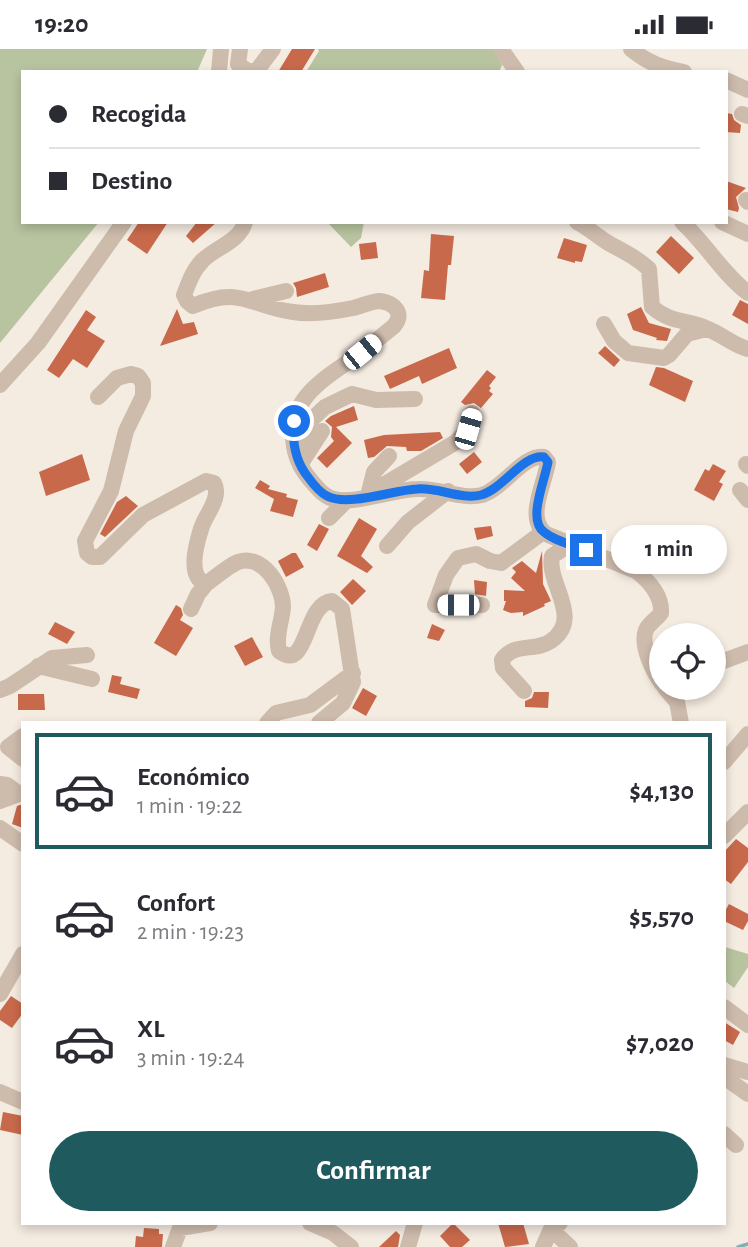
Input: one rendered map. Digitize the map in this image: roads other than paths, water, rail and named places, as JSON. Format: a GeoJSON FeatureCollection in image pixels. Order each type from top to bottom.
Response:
{"type":"FeatureCollection","features":[{"type":"Feature","properties":{"kind":"street"},"geometry":{"type":"LineString","coordinates":[[219,70],[221,49]]}},
{"type":"Feature","properties":{"kind":"street"},"geometry":{"type":"LineString","coordinates":[[240,49],[238,64],[247,70]]}},
{"type":"Feature","properties":{"kind":"street"},"geometry":{"type":"LineString","coordinates":[[255,70],[273,49]]}},
{"type":"Feature","properties":{"kind":"street"},"geometry":{"type":"LineString","coordinates":[[501,49],[516,70]]}},
{"type":"Feature","properties":{"kind":"street"},"geometry":{"type":"LineString","coordinates":[[631,49],[644,60],[670,70]]}},
{"type":"Feature","properties":{"kind":"street"},"geometry":{"type":"LineString","coordinates":[[728,81],[748,90]]}},
{"type":"Feature","properties":{"kind":"street"},"geometry":{"type":"LineString","coordinates":[[0,385],[38,343],[123,224]]}},
{"type":"Feature","properties":{"kind":"street"},"geometry":{"type":"LineString","coordinates":[[244,224],[239,235],[211,253],[197,267],[184,295],[193,306],[222,296],[250,299],[293,312],[338,310],[378,301],[394,306],[398,311],[399,319],[394,326],[315,384],[303,397],[294,421],[297,457],[323,494],[334,499],[347,500],[416,489],[448,491],[464,496],[482,495],[498,487],[537,456],[544,457],[548,462],[536,515],[537,525],[543,532],[636,571],[647,580],[659,599],[661,613],[652,623]]}},
{"type":"Feature","properties":{"kind":"street"},"geometry":{"type":"LineString","coordinates":[[581,224],[608,243],[631,254],[649,269],[652,307],[664,317],[708,329],[738,347],[748,349]]}},
{"type":"Feature","properties":{"kind":"street"},"geometry":{"type":"LineString","coordinates":[[684,224],[702,241],[734,282],[748,293]]}},
{"type":"Feature","properties":{"kind":"street"},"geometry":{"type":"LineString","coordinates":[[726,224],[748,234]]}},
{"type":"Feature","properties":{"kind":"street"},"geometry":{"type":"LineString","coordinates":[[250,299],[286,291]]}},
{"type":"Feature","properties":{"kind":"street"},"geometry":{"type":"LineString","coordinates":[[604,324],[614,341],[628,353],[664,358],[687,334],[708,329]]}},
{"type":"Feature","properties":{"kind":"street"},"geometry":{"type":"LineString","coordinates":[[98,397],[117,379],[131,374],[138,376],[143,383],[143,396],[126,432],[111,491],[95,526],[86,537],[87,553],[100,558],[143,515],[209,480],[216,485],[217,490],[201,527],[194,574],[206,584]]}},
{"type":"Feature","properties":{"kind":"street"},"geometry":{"type":"LineString","coordinates":[[297,457],[309,422],[325,407],[352,394],[376,400],[415,399]]}},
{"type":"Feature","properties":{"kind":"street"},"geometry":{"type":"LineString","coordinates":[[372,495],[380,487],[456,442],[468,429],[472,413]]}},
{"type":"Feature","properties":{"kind":"street"},"geometry":{"type":"LineString","coordinates":[[297,457],[322,431]]}},
{"type":"Feature","properties":{"kind":"street"},"geometry":{"type":"LineString","coordinates":[[372,495],[374,471],[389,456]]}},
{"type":"Feature","properties":{"kind":"street"},"geometry":{"type":"LineString","coordinates":[[387,546],[408,522],[448,491]]}},
{"type":"Feature","properties":{"kind":"street"},"geometry":{"type":"LineString","coordinates":[[329,518],[347,500]]}},
{"type":"Feature","properties":{"kind":"street"},"geometry":{"type":"LineString","coordinates":[[482,605],[435,605],[446,575],[458,558],[476,554],[490,561],[500,562],[543,532]]}},
{"type":"Feature","properties":{"kind":"street"},"geometry":{"type":"LineString","coordinates":[[524,691],[503,668],[502,660],[508,652],[522,647],[542,646],[553,640],[561,630],[564,604],[550,564],[552,556],[571,544]]}},
{"type":"Feature","properties":{"kind":"street"},"geometry":{"type":"LineString","coordinates":[[191,609],[206,584],[240,561],[253,562],[268,572],[281,590],[283,610],[277,643],[279,651],[285,655],[293,655],[300,650],[317,609],[327,601],[336,603],[344,614],[354,682],[343,703],[321,721]]}},
{"type":"Feature","properties":{"kind":"street"},"geometry":{"type":"LineString","coordinates":[[649,627],[645,638],[649,653]]}},
{"type":"Feature","properties":{"kind":"street"},"geometry":{"type":"LineString","coordinates":[[726,660],[748,652]]}},
{"type":"Feature","properties":{"kind":"street"},"geometry":{"type":"LineString","coordinates":[[0,690],[10,687],[52,658],[87,655]]}},
{"type":"Feature","properties":{"kind":"street"},"geometry":{"type":"LineString","coordinates":[[38,666],[92,679]]}},
{"type":"Feature","properties":{"kind":"street"},"geometry":{"type":"LineString","coordinates":[[269,721],[276,713],[310,705],[353,673]]}},
{"type":"Feature","properties":{"kind":"street"},"geometry":{"type":"LineString","coordinates":[[675,700],[681,721]]}},
{"type":"Feature","properties":{"kind":"street"},"geometry":{"type":"LineString","coordinates":[[21,737],[8,747],[21,757]]}},
{"type":"Feature","properties":{"kind":"street"},"geometry":{"type":"LineString","coordinates":[[726,758],[737,739]]}},
{"type":"Feature","properties":{"kind":"street"},"geometry":{"type":"LineString","coordinates":[[0,784],[7,785],[21,794]]}},
{"type":"Feature","properties":{"kind":"street"},"geometry":{"type":"LineString","coordinates":[[0,801],[21,794]]}},
{"type":"Feature","properties":{"kind":"street"},"geometry":{"type":"LineString","coordinates":[[726,835],[748,812]]}},
{"type":"Feature","properties":{"kind":"street"},"geometry":{"type":"LineString","coordinates":[[0,828],[21,843]]}},
{"type":"Feature","properties":{"kind":"street"},"geometry":{"type":"LineString","coordinates":[[0,994],[21,957]]}},
{"type":"Feature","properties":{"kind":"street"},"geometry":{"type":"LineString","coordinates":[[726,1008],[748,1025]]}},
{"type":"Feature","properties":{"kind":"street"},"geometry":{"type":"LineString","coordinates":[[726,1066],[748,1072]]}},
{"type":"Feature","properties":{"kind":"street"},"geometry":{"type":"LineString","coordinates":[[726,1078],[748,1094]]}},
{"type":"Feature","properties":{"kind":"street"},"geometry":{"type":"LineString","coordinates":[[0,1092],[21,1102]]}},
{"type":"Feature","properties":{"kind":"street"},"geometry":{"type":"LineString","coordinates":[[173,1247],[180,1228],[198,1225]]}},
{"type":"Feature","properties":{"kind":"street"},"geometry":{"type":"LineString","coordinates":[[315,1225],[333,1233],[351,1247]]}},
{"type":"Feature","properties":{"kind":"street"},"geometry":{"type":"LineString","coordinates":[[408,1247],[414,1225]]}},
{"type":"Feature","properties":{"kind":"street"},"geometry":{"type":"LineString","coordinates":[[543,1247],[556,1226],[570,1247]]}},
{"type":"Feature","properties":{"kind":"waterway"},"geometry":{"type":"LineString","coordinates":[[738,1247],[748,1244]]}}]}
